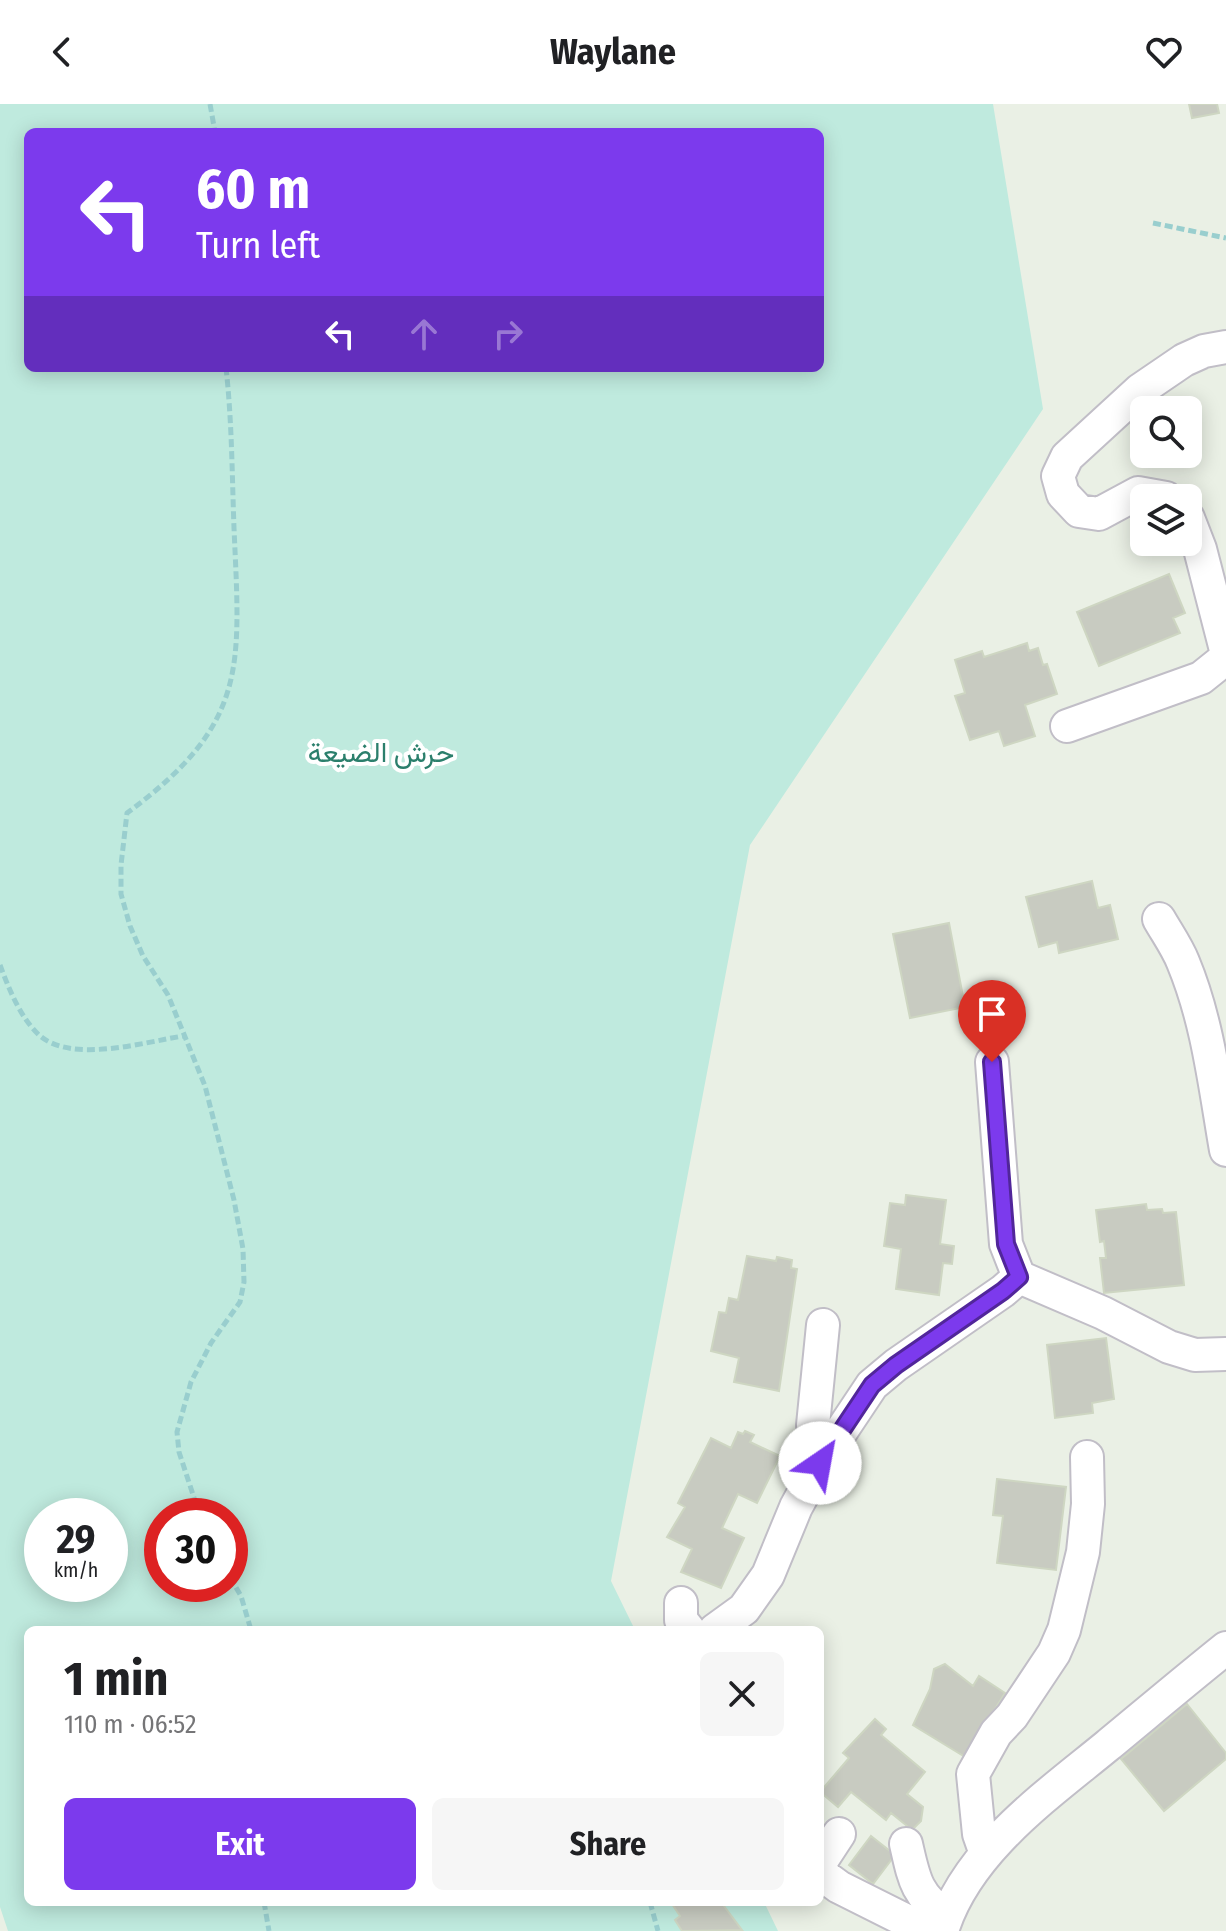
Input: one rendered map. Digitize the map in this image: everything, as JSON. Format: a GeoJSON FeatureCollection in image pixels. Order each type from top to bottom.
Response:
{"type":"FeatureCollection","features":[{"type":"Feature","properties":{"kind":"street"},"geometry":{"type":"LineString","coordinates":[[1130,497],[1099,514],[1079,511],[1063,494],[1058,476],[1067,457],[1140,390],[1184,360],[1204,351],[1226,347]]}},
{"type":"Feature","properties":{"kind":"street"},"geometry":{"type":"LineString","coordinates":[[1202,556],[1226,650]]}},
{"type":"Feature","properties":{"kind":"street"},"geometry":{"type":"LineString","coordinates":[[1067,726],[1201,678],[1226,658]]}},
{"type":"Feature","properties":{"kind":"street"},"geometry":{"type":"LineString","coordinates":[[1159,919],[1183,960],[1198,1007],[1209,1048],[1226,1150]]}},
{"type":"Feature","properties":{"kind":"street"},"geometry":{"type":"LineString","coordinates":[[992,1062],[1006,1244],[1019,1277],[1103,1313],[1169,1347],[1195,1355],[1226,1354]]}},
{"type":"Feature","properties":{"kind":"street"},"geometry":{"type":"LineString","coordinates":[[721,1626],[744,1609],[768,1575],[796,1507],[820,1463],[872,1385],[1019,1277]]}},
{"type":"Feature","properties":{"kind":"street"},"geometry":{"type":"LineString","coordinates":[[820,1463],[813,1425],[823,1325]]}},
{"type":"Feature","properties":{"kind":"street"},"geometry":{"type":"LineString","coordinates":[[986,1854],[979,1834],[973,1774],[996,1733],[1012,1716],[1054,1653],[1064,1630],[1083,1552],[1088,1504],[1087,1457]]}},
{"type":"Feature","properties":{"kind":"street"},"geometry":{"type":"LineString","coordinates":[[938,1926],[986,1854],[1068,1778],[1226,1648]]}},
{"type":"Feature","properties":{"kind":"street"},"geometry":{"type":"LineString","coordinates":[[824,1857],[839,1834]]}},
{"type":"Feature","properties":{"kind":"street"},"geometry":{"type":"LineString","coordinates":[[906,1844],[915,1883],[929,1903],[938,1926]]}},
{"type":"Feature","properties":{"kind":"street"},"geometry":{"type":"LineString","coordinates":[[824,1876],[839,1887],[938,1926]]}},
{"type":"Feature","properties":{"kind":"path"},"geometry":{"type":"LineString","coordinates":[[210,104],[214,128]]}},
{"type":"Feature","properties":{"kind":"path"},"geometry":{"type":"LineString","coordinates":[[1153,223],[1226,238]]}},
{"type":"Feature","properties":{"kind":"path"},"geometry":{"type":"LineString","coordinates":[[194,1498],[179,1452],[177,1432],[191,1382],[211,1343],[240,1302],[244,1282],[243,1249],[205,1086],[168,995],[143,956],[130,926],[121,894],[121,865],[127,813],[172,778],[196,751],[217,720],[236,665],[239,620],[226,372]]}},
{"type":"Feature","properties":{"kind":"path"},"geometry":{"type":"LineString","coordinates":[[0,965],[25,1016],[40,1036],[60,1046],[92,1050],[183,1036]]}},
{"type":"Feature","properties":{"kind":"path"},"geometry":{"type":"LineString","coordinates":[[243,1602],[250,1626]]}},
{"type":"Feature","properties":{"kind":"path"},"geometry":{"type":"LineString","coordinates":[[265,1906],[269,1931]]}},
{"type":"Feature","properties":{"kind":"path"},"geometry":{"type":"LineString","coordinates":[[651,1906],[658,1931]]}},
{"type":"Feature","properties":{"kind":"green space","name":"حرش الضيعة"},"geometry":{"type":"Polygon","coordinates":[[[0,104],[993,104],[1043,409],[750,845],[611,1581],[633,1626],[24,1626],[24,1906],[766,1906],[778,1931],[8,1931],[0,1907],[0,104]]]}},
{"type":"Feature","properties":{"kind":"building"},"geometry":{"type":"Polygon","coordinates":[[[1189,104],[1217,104],[1219,113],[1192,118],[1189,104]]]}},
{"type":"Feature","properties":{"kind":"building"},"geometry":{"type":"Polygon","coordinates":[[[1169,574],[1185,613],[1173,618],[1180,633],[1099,666],[1077,612],[1169,574]]]}},
{"type":"Feature","properties":{"kind":"building"},"geometry":{"type":"Polygon","coordinates":[[[1027,643],[1029,651],[1038,648],[1057,694],[1025,705],[1035,736],[1004,746],[999,731],[970,740],[955,696],[965,693],[955,660],[982,651],[984,657],[1027,643]]]}},
{"type":"Feature","properties":{"kind":"building"},"geometry":{"type":"Polygon","coordinates":[[[1092,881],[1098,908],[1110,905],[1118,939],[1059,953],[1057,942],[1039,947],[1026,897],[1092,881]]]}},
{"type":"Feature","properties":{"kind":"building"},"geometry":{"type":"Polygon","coordinates":[[[949,923],[965,1007],[910,1018],[893,934],[949,923]]]}},
{"type":"Feature","properties":{"kind":"building"},"geometry":{"type":"Polygon","coordinates":[[[906,1195],[946,1200],[940,1244],[954,1246],[952,1264],[943,1263],[939,1295],[896,1289],[901,1249],[884,1246],[890,1203],[905,1205],[906,1195]]]}},
{"type":"Feature","properties":{"kind":"building"},"geometry":{"type":"Polygon","coordinates":[[[1146,1204],[1147,1210],[1176,1212],[1184,1285],[1104,1293],[1100,1258],[1106,1258],[1104,1241],[1100,1242],[1096,1210],[1146,1204]]]}},
{"type":"Feature","properties":{"kind":"building"},"geometry":{"type":"Polygon","coordinates":[[[747,1256],[776,1261],[777,1257],[792,1260],[791,1268],[797,1269],[779,1391],[734,1382],[739,1358],[711,1351],[719,1312],[726,1313],[729,1298],[738,1300],[747,1256]]]}},
{"type":"Feature","properties":{"kind":"building"},"geometry":{"type":"Polygon","coordinates":[[[1106,1338],[1114,1399],[1092,1403],[1093,1413],[1055,1418],[1047,1345],[1106,1338]]]}},
{"type":"Feature","properties":{"kind":"building"},"geometry":{"type":"Polygon","coordinates":[[[745,1431],[754,1435],[750,1442],[780,1456],[757,1503],[738,1494],[722,1528],[744,1538],[721,1588],[681,1572],[692,1549],[667,1537],[685,1507],[678,1503],[711,1438],[731,1448],[738,1432],[743,1434],[745,1431]]]}},
{"type":"Feature","properties":{"kind":"building"},"geometry":{"type":"Polygon","coordinates":[[[997,1479],[1066,1487],[1056,1570],[997,1563],[1003,1516],[993,1515],[997,1479]]]}},
{"type":"Feature","properties":{"kind":"building"},"geometry":{"type":"Polygon","coordinates":[[[945,1664],[973,1686],[979,1676],[1005,1693],[965,1757],[913,1725],[930,1689],[934,1669],[945,1664]]]}},
{"type":"Feature","properties":{"kind":"building"},"geometry":{"type":"Polygon","coordinates":[[[1187,1704],[1226,1753],[1226,1759],[1164,1811],[1121,1759],[1187,1704]]]}},
{"type":"Feature","properties":{"kind":"building"},"geometry":{"type":"Polygon","coordinates":[[[875,1719],[886,1729],[881,1735],[925,1772],[907,1794],[923,1807],[921,1821],[912,1830],[891,1813],[886,1820],[851,1792],[838,1807],[824,1795],[824,1787],[849,1758],[843,1753],[875,1719]]]}},
{"type":"Feature","properties":{"kind":"building"},"geometry":{"type":"Polygon","coordinates":[[[871,1836],[895,1855],[873,1884],[849,1865],[871,1836]]]}},
{"type":"Feature","properties":{"kind":"building"},"geometry":{"type":"Polygon","coordinates":[[[673,1906],[724,1906],[742,1930],[682,1931],[675,1920],[680,1916],[673,1906]]]}},
{"type":"Feature","properties":{"kind":"route"},"geometry":{"type":"LineString","coordinates":[[820,1463],[872,1385],[1019,1277],[1006,1244],[992,1062]]}}]}
